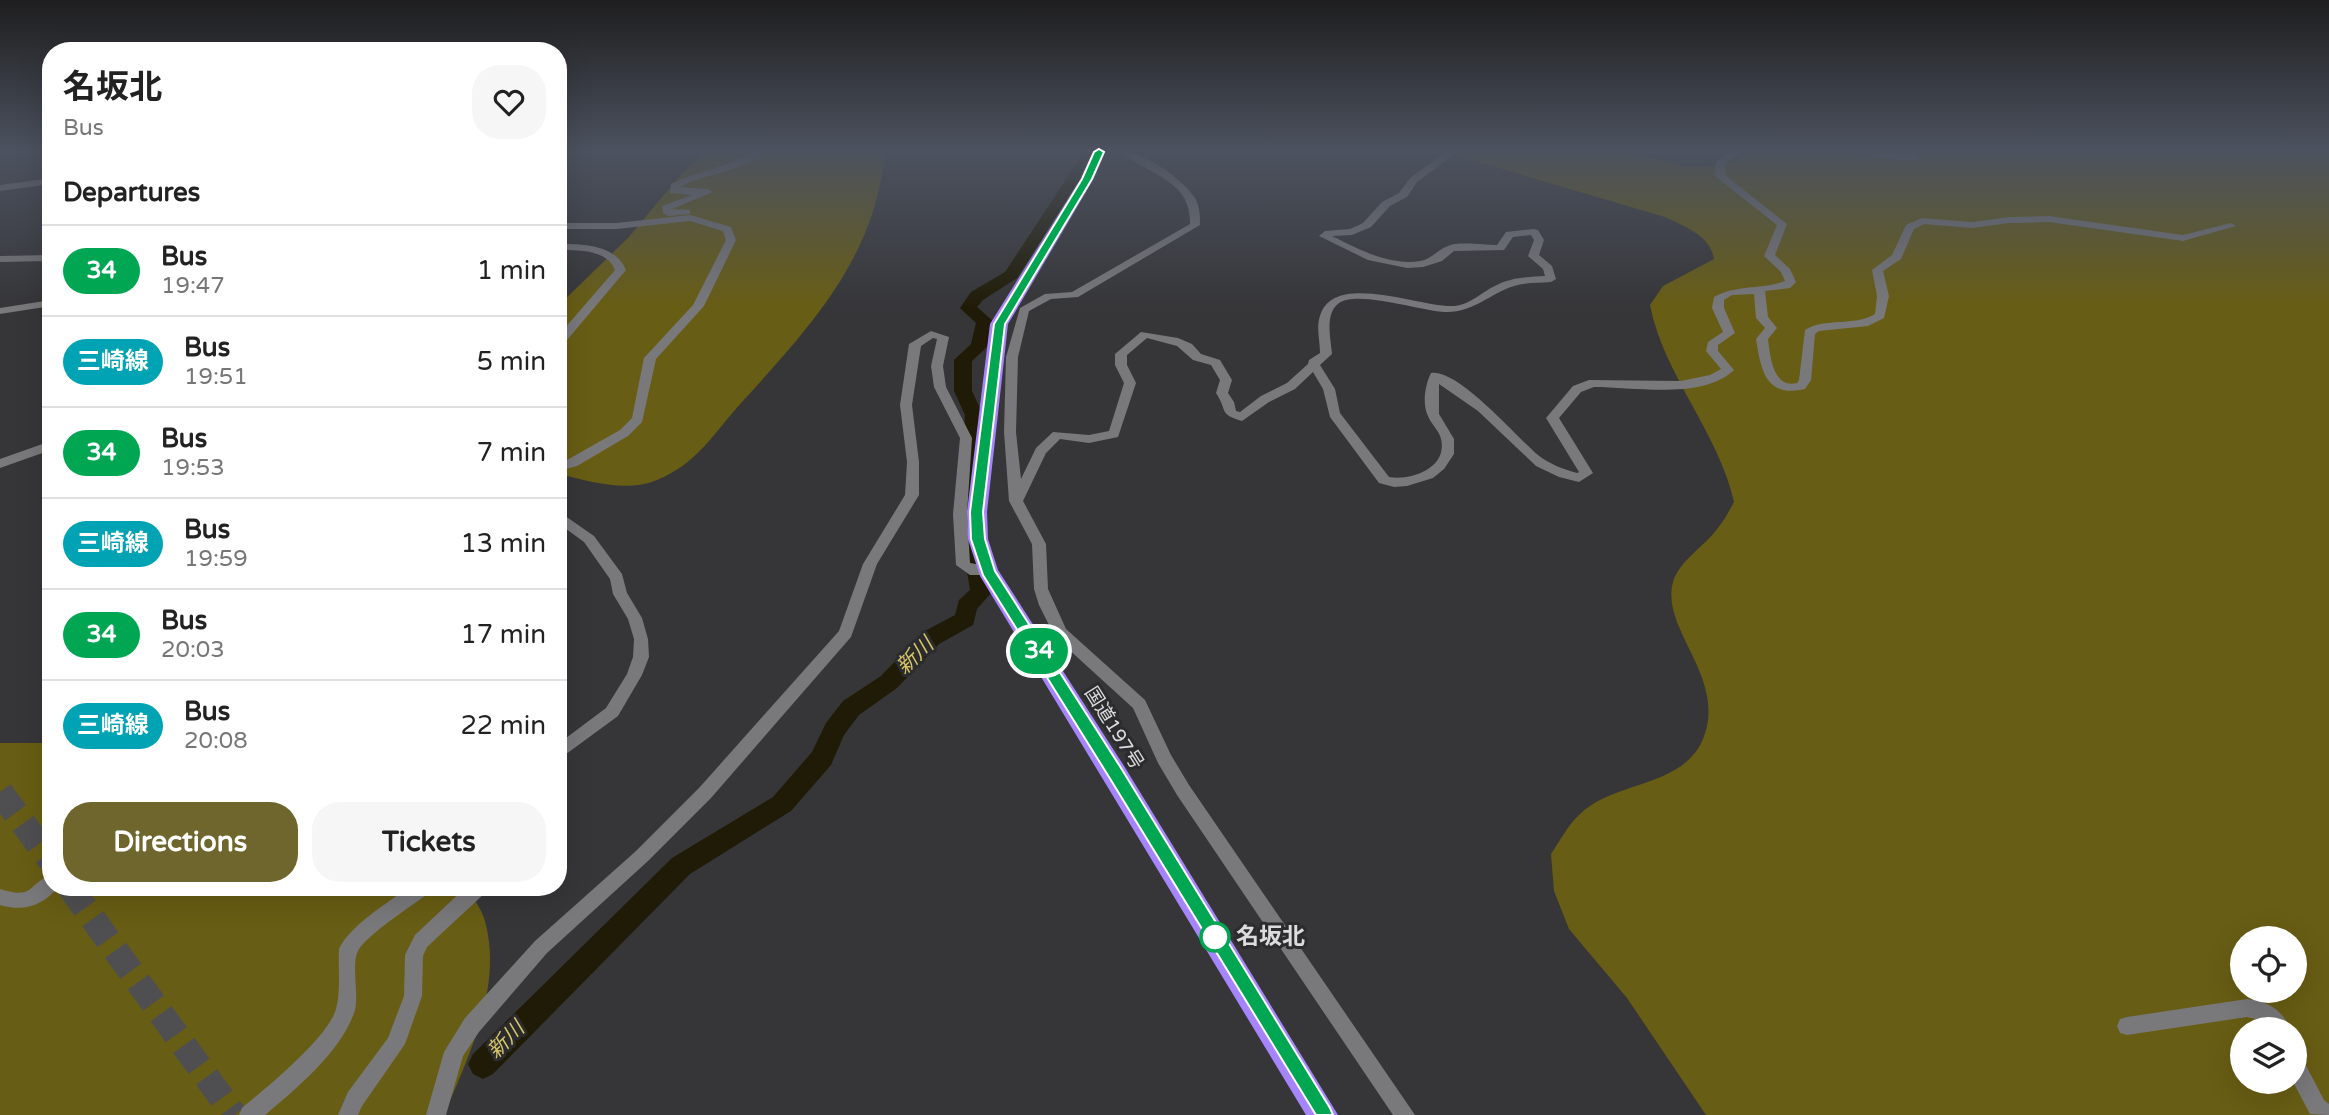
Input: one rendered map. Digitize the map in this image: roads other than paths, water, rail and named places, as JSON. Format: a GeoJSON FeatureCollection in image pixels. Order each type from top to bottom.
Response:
{"type":"FeatureCollection","features":[{"type":"Feature","properties":{"kind":"highway","name":"国道197号"},"geometry":{"type":"LineString","coordinates":[[1072,204],[999,324],[976,437],[978,539],[988,571],[1115,773],[1323,1115]]}},
{"type":"Feature","properties":{"kind":"street"},"geometry":{"type":"LineString","coordinates":[[676,204],[666,208],[668,212],[695,214],[690,218]]}},
{"type":"Feature","properties":{"kind":"street"},"geometry":{"type":"LineString","coordinates":[[1195,204],[1198,212],[1195,225],[1074,295],[1049,296],[1024,310],[1012,357],[1010,432],[1016,501],[1039,544],[1041,589],[1060,633],[1139,704],[1164,758],[1183,790],[1405,1115]]}},
{"type":"Feature","properties":{"kind":"street"},"geometry":{"type":"LineString","coordinates":[[1016,501],[1041,451],[1057,435],[1089,439],[1114,434],[1130,383],[1121,365],[1121,354],[1145,334],[1171,339],[1192,349],[1197,356],[1216,363],[1226,380],[1222,393],[1230,413],[1242,417],[1265,399],[1291,386],[1313,363],[1326,354],[1324,324],[1327,309],[1347,294],[1373,296],[1434,310],[1453,309],[1468,307],[1509,283],[1551,279],[1548,268],[1533,256],[1539,240],[1534,232],[1510,234],[1500,248],[1451,248],[1441,261],[1411,268],[1324,236],[1357,231],[1367,225],[1386,204]]}},
{"type":"Feature","properties":{"kind":"street"},"geometry":{"type":"LineString","coordinates":[[1756,204],[1782,224],[1769,257],[1791,277],[1787,286],[1755,289],[1759,290]]}},
{"type":"Feature","properties":{"kind":"street"},"geometry":{"type":"LineString","coordinates":[[567,226],[605,227],[690,218],[721,225],[730,235],[727,250],[704,297],[650,358],[638,419],[624,433],[567,463]]}},
{"type":"Feature","properties":{"kind":"street"},"geometry":{"type":"LineString","coordinates":[[1759,290],[1762,318],[1771,328],[1762,339],[1766,369],[1777,383],[1796,388],[1805,380],[1809,332],[1816,328],[1868,323],[1880,316],[1883,296],[1877,270],[1897,257],[1910,227],[1915,224],[1935,221],[1972,225],[2049,219],[2183,237],[2231,226]]}},
{"type":"Feature","properties":{"kind":"street"},"geometry":{"type":"LineString","coordinates":[[567,248],[599,251],[616,259],[621,270],[567,333]]}},
{"type":"Feature","properties":{"kind":"street"},"geometry":{"type":"LineString","coordinates":[[0,259],[42,258]]}},
{"type":"Feature","properties":{"kind":"street"},"geometry":{"type":"LineString","coordinates":[[1313,363],[1329,388],[1334,414],[1384,480],[1409,482],[1426,477],[1436,471],[1448,452],[1447,435],[1433,415],[1434,376],[1461,391],[1495,419],[1540,465],[1579,478],[1586,473],[1577,460],[1569,438],[1552,418],[1577,389],[1592,383],[1695,383],[1717,378],[1728,370],[1712,351],[1712,344],[1729,333],[1718,308],[1718,299],[1730,292],[1759,290]]}},
{"type":"Feature","properties":{"kind":"street"},"geometry":{"type":"LineString","coordinates":[[0,311],[42,304]]}},
{"type":"Feature","properties":{"kind":"street"},"geometry":{"type":"LineString","coordinates":[[436,1115],[454,1052],[488,1007],[541,947],[642,856],[705,793],[846,633],[870,564],[912,495],[913,463],[906,405],[915,344],[922,336],[931,334],[943,337],[937,366],[940,387],[976,437]]}},
{"type":"Feature","properties":{"kind":"street"},"geometry":{"type":"LineString","coordinates":[[0,464],[42,449]]}},
{"type":"Feature","properties":{"kind":"street"},"geometry":{"type":"LineString","coordinates":[[567,523],[589,539],[617,578],[620,594],[635,618],[641,639],[641,657],[634,675],[612,712],[567,745]]}},
{"type":"Feature","properties":{"kind":"street"},"geometry":{"type":"LineString","coordinates":[[0,897],[24,902],[42,891]]}},
{"type":"Feature","properties":{"kind":"street"},"geometry":{"type":"LineString","coordinates":[[249,1115],[291,1080],[337,1029],[346,1008],[348,949],[360,935],[411,896]]}},
{"type":"Feature","properties":{"kind":"street"},"geometry":{"type":"LineString","coordinates":[[348,1115],[355,1099],[395,1044],[413,996],[414,955],[421,941],[469,896]]}},
{"type":"Feature","properties":{"kind":"street"},"geometry":{"type":"LineString","coordinates":[[2127,1026],[2247,1008],[2260,1009],[2273,1017]]}},
{"type":"Feature","properties":{"kind":"street"},"geometry":{"type":"LineString","coordinates":[[2307,1088],[2317,1107],[2326,1115]]}},
{"type":"Feature","properties":{"kind":"waterway","name":"新川"},"geometry":{"type":"LineString","coordinates":[[483,1064],[681,866],[782,804],[822,758],[834,730],[851,708],[889,682],[931,638],[965,619],[967,606],[981,592],[972,553],[968,515],[974,415],[963,391],[963,360],[979,346],[985,322],[968,308],[977,296],[1011,275],[1057,204]]}},
{"type":"Feature","properties":{"kind":"tunnel"},"geometry":{"type":"LineString","coordinates":[[0,792],[42,849]]}},
{"type":"Feature","properties":{"kind":"tunnel"},"geometry":{"type":"LineString","coordinates":[[76,896],[234,1115]]}},
{"type":"Feature","properties":{"kind":"place","name":"名坂北"},"geometry":{"type":"Point","coordinates":[1215,937]}}]}
